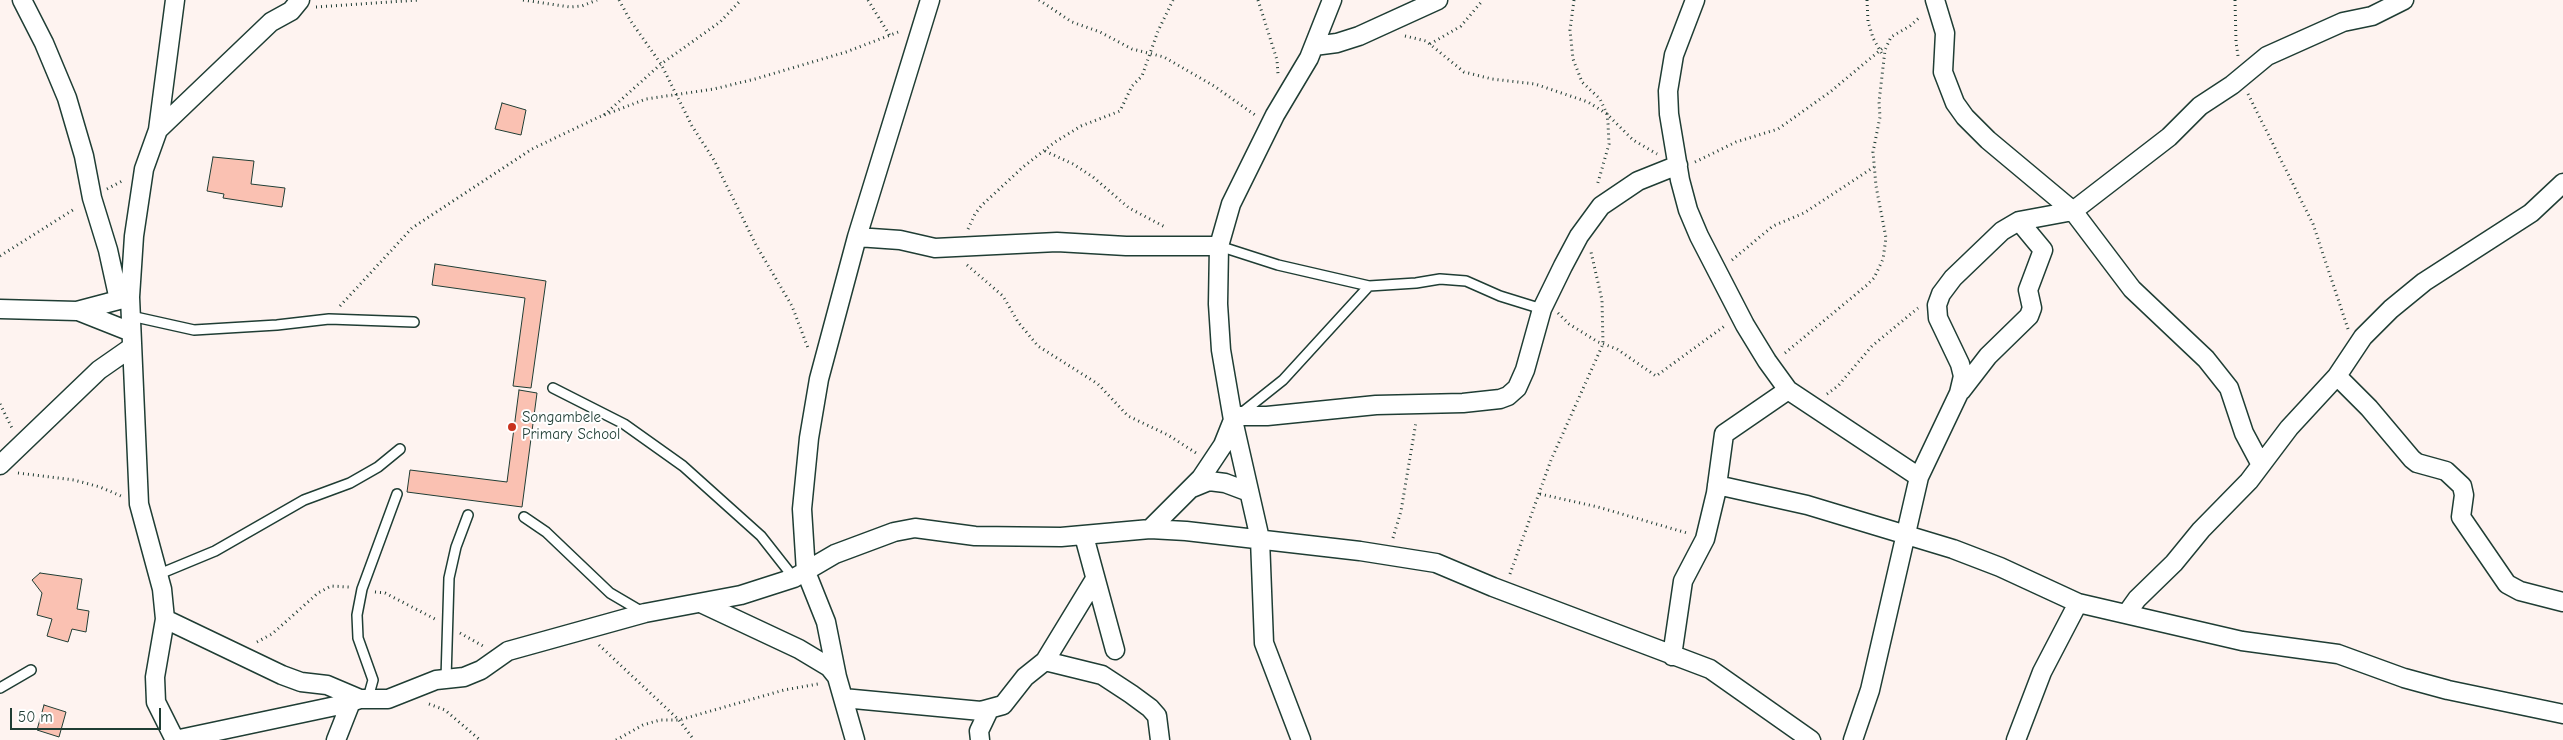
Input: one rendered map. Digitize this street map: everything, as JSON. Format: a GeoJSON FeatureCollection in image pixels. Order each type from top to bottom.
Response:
{"type":"FeatureCollection","features":[{"type":"Feature","properties":{"kind":"street"},"geometry":{"type":"LineString","coordinates":[[22,0],[44,43],[67,98],[84,156],[92,198],[125,298],[132,332],[140,504],[157,575],[165,619],[155,677],[156,702],[175,740],[359,700],[388,699],[399,696],[436,680],[464,677],[481,670],[508,651],[645,613],[703,604],[741,595],[800,575],[834,554],[894,532],[915,528],[975,536],[1084,536],[1150,529],[1260,539],[1384,554],[1436,563],[1710,670],[1811,740]]}},
{"type":"Feature","properties":{"kind":"street"},"geometry":{"type":"LineString","coordinates":[[125,298],[144,169],[158,130],[175,0]]}},
{"type":"Feature","properties":{"kind":"street"},"geometry":{"type":"LineString","coordinates":[[855,740],[838,678],[826,622],[800,575],[802,509],[810,438],[819,379],[857,237],[928,10],[944,0]]}},
{"type":"Feature","properties":{"kind":"street"},"geometry":{"type":"LineString","coordinates":[[1301,740],[1264,643],[1260,539],[1249,492],[1220,334],[1218,304],[1219,246],[1231,204],[1284,99],[1309,58],[1332,0]]}},
{"type":"Feature","properties":{"kind":"street"},"geometry":{"type":"LineString","coordinates":[[1314,46],[1337,44],[1359,36],[1438,0]]}},
{"type":"Feature","properties":{"kind":"street"},"geometry":{"type":"LineString","coordinates":[[1695,0],[1674,55],[1668,91],[1669,114],[1688,210],[1740,314],[1767,361],[1788,390],[1919,477]]}},
{"type":"Feature","properties":{"kind":"street"},"geometry":{"type":"LineString","coordinates":[[1935,0],[1945,33],[1942,72],[1955,103],[1965,117],[1988,140],[2073,211],[2132,288],[2206,358],[2229,388],[2244,433],[2260,463]]}},
{"type":"Feature","properties":{"kind":"street"},"geometry":{"type":"LineString","coordinates":[[1853,740],[1870,690],[1907,537],[1919,477],[1959,393],[1963,376],[1960,364],[1938,318],[1937,305],[1941,294],[1953,278],[1990,242],[2019,220],[2073,211],[2169,137],[2200,106],[2243,77],[2278,50],[2343,22],[2372,16],[2404,0]]}},
{"type":"Feature","properties":{"kind":"street"},"geometry":{"type":"LineString","coordinates":[[158,130],[271,22],[295,5]]}},
{"type":"Feature","properties":{"kind":"street"},"geometry":{"type":"LineString","coordinates":[[1235,417],[1267,416],[1349,406],[1472,402],[1508,396],[1517,388],[1525,370],[1544,306],[1563,266],[1601,206],[1638,181],[1678,167]]}},
{"type":"Feature","properties":{"kind":"street"},"geometry":{"type":"LineString","coordinates":[[2127,613],[2137,600],[2174,563],[2201,530],[2232,500],[2260,463],[2336,376],[2363,337],[2391,309],[2424,282],[2531,213],[2563,183]]}},
{"type":"Feature","properties":{"kind":"street"},"geometry":{"type":"LineString","coordinates":[[1959,393],[1988,356],[2029,316],[2032,308],[2028,290],[2043,250],[2019,220]]}},
{"type":"Feature","properties":{"kind":"street"},"geometry":{"type":"LineString","coordinates":[[857,237],[883,238],[922,246],[948,247],[1057,242],[1126,246],[1219,246]]}},
{"type":"Feature","properties":{"kind":"street"},"geometry":{"type":"LineString","coordinates":[[0,309],[78,311],[125,298]]}},
{"type":"Feature","properties":{"kind":"street"},"geometry":{"type":"LineString","coordinates":[[78,311],[132,332]]}},
{"type":"Feature","properties":{"kind":"street"},"geometry":{"type":"LineString","coordinates":[[5,468],[20,446],[98,370],[132,332]]}},
{"type":"Feature","properties":{"kind":"street"},"geometry":{"type":"LineString","coordinates":[[2336,376],[2369,408],[2412,459],[2417,463],[2446,471],[2459,482],[2464,495],[2461,517],[2507,584],[2520,591],[2563,602]]}},
{"type":"Feature","properties":{"kind":"street"},"geometry":{"type":"LineString","coordinates":[[1672,656],[1683,581],[1705,539],[1717,485],[1724,434],[1788,390]]}},
{"type":"Feature","properties":{"kind":"street"},"geometry":{"type":"LineString","coordinates":[[1150,529],[1192,488],[1210,465],[1223,445],[1235,417]]}},
{"type":"Feature","properties":{"kind":"street"},"geometry":{"type":"LineString","coordinates":[[1192,488],[1209,481],[1225,483],[1249,492]]}},
{"type":"Feature","properties":{"kind":"street"},"geometry":{"type":"LineString","coordinates":[[1717,485],[1807,505],[1907,537],[1954,549],[1993,564],[2078,603],[2127,613],[2172,626],[2242,640],[2330,652],[2404,678],[2448,690],[2563,714]]}},
{"type":"Feature","properties":{"kind":"street"},"geometry":{"type":"LineString","coordinates":[[1084,536],[1115,650]]}},
{"type":"Feature","properties":{"kind":"street"},"geometry":{"type":"LineString","coordinates":[[843,698],[989,710],[1003,705],[1026,677],[1045,661],[1095,579]]}},
{"type":"Feature","properties":{"kind":"street"},"geometry":{"type":"LineString","coordinates":[[2016,740],[2042,672],[2078,603]]}},
{"type":"Feature","properties":{"kind":"street"},"geometry":{"type":"LineString","coordinates":[[703,604],[799,650],[829,667],[838,678]]}},
{"type":"Feature","properties":{"kind":"street"},"geometry":{"type":"LineString","coordinates":[[165,619],[282,675],[301,682],[327,685],[359,700]]}},
{"type":"Feature","properties":{"kind":"street"},"geometry":{"type":"LineString","coordinates":[[1045,661],[1102,675],[1131,694],[1150,708],[1157,716],[1160,740]]}},
{"type":"Feature","properties":{"kind":"street"},"geometry":{"type":"LineString","coordinates":[[336,740],[359,700]]}},
{"type":"Feature","properties":{"kind":"street"},"geometry":{"type":"LineString","coordinates":[[980,740],[979,730],[989,710]]}},
{"type":"Feature","properties":{"kind":"lane"},"geometry":{"type":"LineString","coordinates":[[1219,246],[1278,265],[1369,286],[1456,279],[1476,283],[1500,296],[1544,306]]}},
{"type":"Feature","properties":{"kind":"lane"},"geometry":{"type":"LineString","coordinates":[[1235,417],[1283,380],[1369,286]]}},
{"type":"Feature","properties":{"kind":"lane"},"geometry":{"type":"LineString","coordinates":[[132,332],[277,326],[329,319],[414,322]]}},
{"type":"Feature","properties":{"kind":"lane"},"geometry":{"type":"LineString","coordinates":[[552,388],[624,424],[683,466],[761,536],[800,575]]}},
{"type":"Feature","properties":{"kind":"lane"},"geometry":{"type":"LineString","coordinates":[[157,575],[216,551],[304,500],[350,483],[378,467],[400,449]]}},
{"type":"Feature","properties":{"kind":"lane"},"geometry":{"type":"LineString","coordinates":[[359,700],[373,680],[357,630],[362,589],[397,494]]}},
{"type":"Feature","properties":{"kind":"lane"},"geometry":{"type":"LineString","coordinates":[[446,679],[449,578],[456,547],[468,515]]}},
{"type":"Feature","properties":{"kind":"lane"},"geometry":{"type":"LineString","coordinates":[[524,517],[546,532],[610,592],[645,613]]}},
{"type":"Feature","properties":{"kind":"lane"},"geometry":{"type":"LineString","coordinates":[[0,688],[31,670]]}},
{"type":"Feature","properties":{"kind":"path"},"geometry":{"type":"LineString","coordinates":[[295,5],[419,0]]}},
{"type":"Feature","properties":{"kind":"path"},"geometry":{"type":"LineString","coordinates":[[523,0],[570,7],[582,6],[597,0]]}},
{"type":"Feature","properties":{"kind":"path"},"geometry":{"type":"LineString","coordinates":[[619,0],[630,20],[661,64],[692,126],[714,160],[756,246],[792,306],[819,379]]}},
{"type":"Feature","properties":{"kind":"path"},"geometry":{"type":"LineString","coordinates":[[601,116],[661,64],[720,22],[741,0]]}},
{"type":"Feature","properties":{"kind":"path"},"geometry":{"type":"LineString","coordinates":[[868,0],[890,36]]}},
{"type":"Feature","properties":{"kind":"path"},"geometry":{"type":"LineString","coordinates":[[1039,0],[1072,22],[1100,32],[1132,49],[1164,57],[1214,86],[1255,115],[1272,122]]}},
{"type":"Feature","properties":{"kind":"path"},"geometry":{"type":"LineString","coordinates":[[1173,0],[1142,76],[1132,86],[1120,111],[1081,126],[1023,168],[981,206],[948,247],[995,288],[1038,346],[1098,384],[1128,416],[1179,441],[1210,465]]}},
{"type":"Feature","properties":{"kind":"path"},"geometry":{"type":"LineString","coordinates":[[1258,0],[1277,60],[1284,99]]}},
{"type":"Feature","properties":{"kind":"path"},"geometry":{"type":"LineString","coordinates":[[1430,44],[1461,26],[1483,0]]}},
{"type":"Feature","properties":{"kind":"path"},"geometry":{"type":"LineString","coordinates":[[1574,0],[1570,30],[1573,59],[1582,82],[1600,99],[1607,114],[1609,144],[1596,189]]}},
{"type":"Feature","properties":{"kind":"path"},"geometry":{"type":"LineString","coordinates":[[1867,0],[1868,21],[1884,57]]}},
{"type":"Feature","properties":{"kind":"path"},"geometry":{"type":"LineString","coordinates":[[1767,361],[1796,345],[1874,278],[1886,247],[1876,186],[1873,152],[1880,117],[1879,102],[1886,46],[1891,37],[1910,26],[1935,0]]}},
{"type":"Feature","properties":{"kind":"path"},"geometry":{"type":"LineString","coordinates":[[2235,0],[2236,42],[2243,77],[2252,104],[2313,224],[2355,348]]}},
{"type":"Feature","properties":{"kind":"path"},"geometry":{"type":"LineString","coordinates":[[329,319],[412,228],[532,149],[601,116],[646,99],[755,80],[846,52],[890,36],[928,10]]}},
{"type":"Feature","properties":{"kind":"path"},"geometry":{"type":"LineString","coordinates":[[1400,35],[1417,38],[1430,44],[1464,72],[1492,79],[1535,84],[1572,95],[1607,114],[1633,140],[1678,167],[1729,147],[1736,142],[1778,129],[1830,92],[1886,46]]}},
{"type":"Feature","properties":{"kind":"path"},"geometry":{"type":"LineString","coordinates":[[1045,151],[1093,177],[1129,208],[1197,245]]}},
{"type":"Feature","properties":{"kind":"path"},"geometry":{"type":"LineString","coordinates":[[1718,272],[1773,226],[1804,213],[1875,167]]}},
{"type":"Feature","properties":{"kind":"path"},"geometry":{"type":"LineString","coordinates":[[0,256],[92,198],[144,169]]}},
{"type":"Feature","properties":{"kind":"path"},"geometry":{"type":"LineString","coordinates":[[1504,591],[1551,460],[1603,344],[1602,300],[1585,229]]}},
{"type":"Feature","properties":{"kind":"path"},"geometry":{"type":"LineString","coordinates":[[1810,405],[1838,386],[1872,346],[1893,328],[1941,294]]}},
{"type":"Feature","properties":{"kind":"path"},"geometry":{"type":"LineString","coordinates":[[1544,306],[1569,324],[1603,344],[1617,349],[1653,376],[1658,376],[1740,314]]}},
{"type":"Feature","properties":{"kind":"path"},"geometry":{"type":"LineString","coordinates":[[0,404],[20,446]]}},
{"type":"Feature","properties":{"kind":"path"},"geometry":{"type":"LineString","coordinates":[[1384,554],[1394,535],[1401,512],[1419,404]]}},
{"type":"Feature","properties":{"kind":"path"},"geometry":{"type":"LineString","coordinates":[[5,468],[83,482],[140,504]]}},
{"type":"Feature","properties":{"kind":"path"},"geometry":{"type":"LineString","coordinates":[[1540,494],[1598,507],[1705,539]]}},
{"type":"Feature","properties":{"kind":"path"},"geometry":{"type":"LineString","coordinates":[[235,653],[272,634],[318,593],[331,586],[385,593],[501,656]]}},
{"type":"Feature","properties":{"kind":"path"},"geometry":{"type":"LineString","coordinates":[[584,631],[679,720],[694,740]]}},
{"type":"Feature","properties":{"kind":"path"},"geometry":{"type":"LineString","coordinates":[[616,740],[643,725],[660,720],[679,720],[784,690],[838,678]]}},
{"type":"Feature","properties":{"kind":"path"},"geometry":{"type":"LineString","coordinates":[[399,696],[445,710],[480,740]]}},
{"type":"Feature","properties":{"kind":"building"},"geometry":{"type":"Polygon","coordinates":[[[502,103],[526,110],[521,135],[495,129],[502,103]]]}},
{"type":"Feature","properties":{"kind":"building"},"geometry":{"type":"Polygon","coordinates":[[[213,157],[254,161],[251,184],[285,188],[282,207],[223,198],[224,194],[207,191],[213,157]]]}},
{"type":"Feature","properties":{"kind":"building"},"geometry":{"type":"Polygon","coordinates":[[[435,264],[546,281],[531,388],[513,386],[525,298],[432,285],[435,264]]]}},
{"type":"Feature","properties":{"kind":"building"},"geometry":{"type":"Polygon","coordinates":[[[519,390],[537,393],[522,507],[407,492],[410,470],[507,482],[519,390]]]}},
{"type":"Feature","properties":{"kind":"building"},"geometry":{"type":"Polygon","coordinates":[[[40,573],[82,579],[77,609],[89,611],[86,632],[72,629],[68,642],[47,636],[52,619],[37,615],[42,593],[32,580],[40,573]]]}},
{"type":"Feature","properties":{"kind":"building"},"geometry":{"type":"Polygon","coordinates":[[[44,705],[66,712],[59,737],[37,730],[44,705]]]}},
{"type":"Feature","properties":{"kind":"place","name":"Songambele Primary School"},"geometry":{"type":"Point","coordinates":[512,427]}}]}
